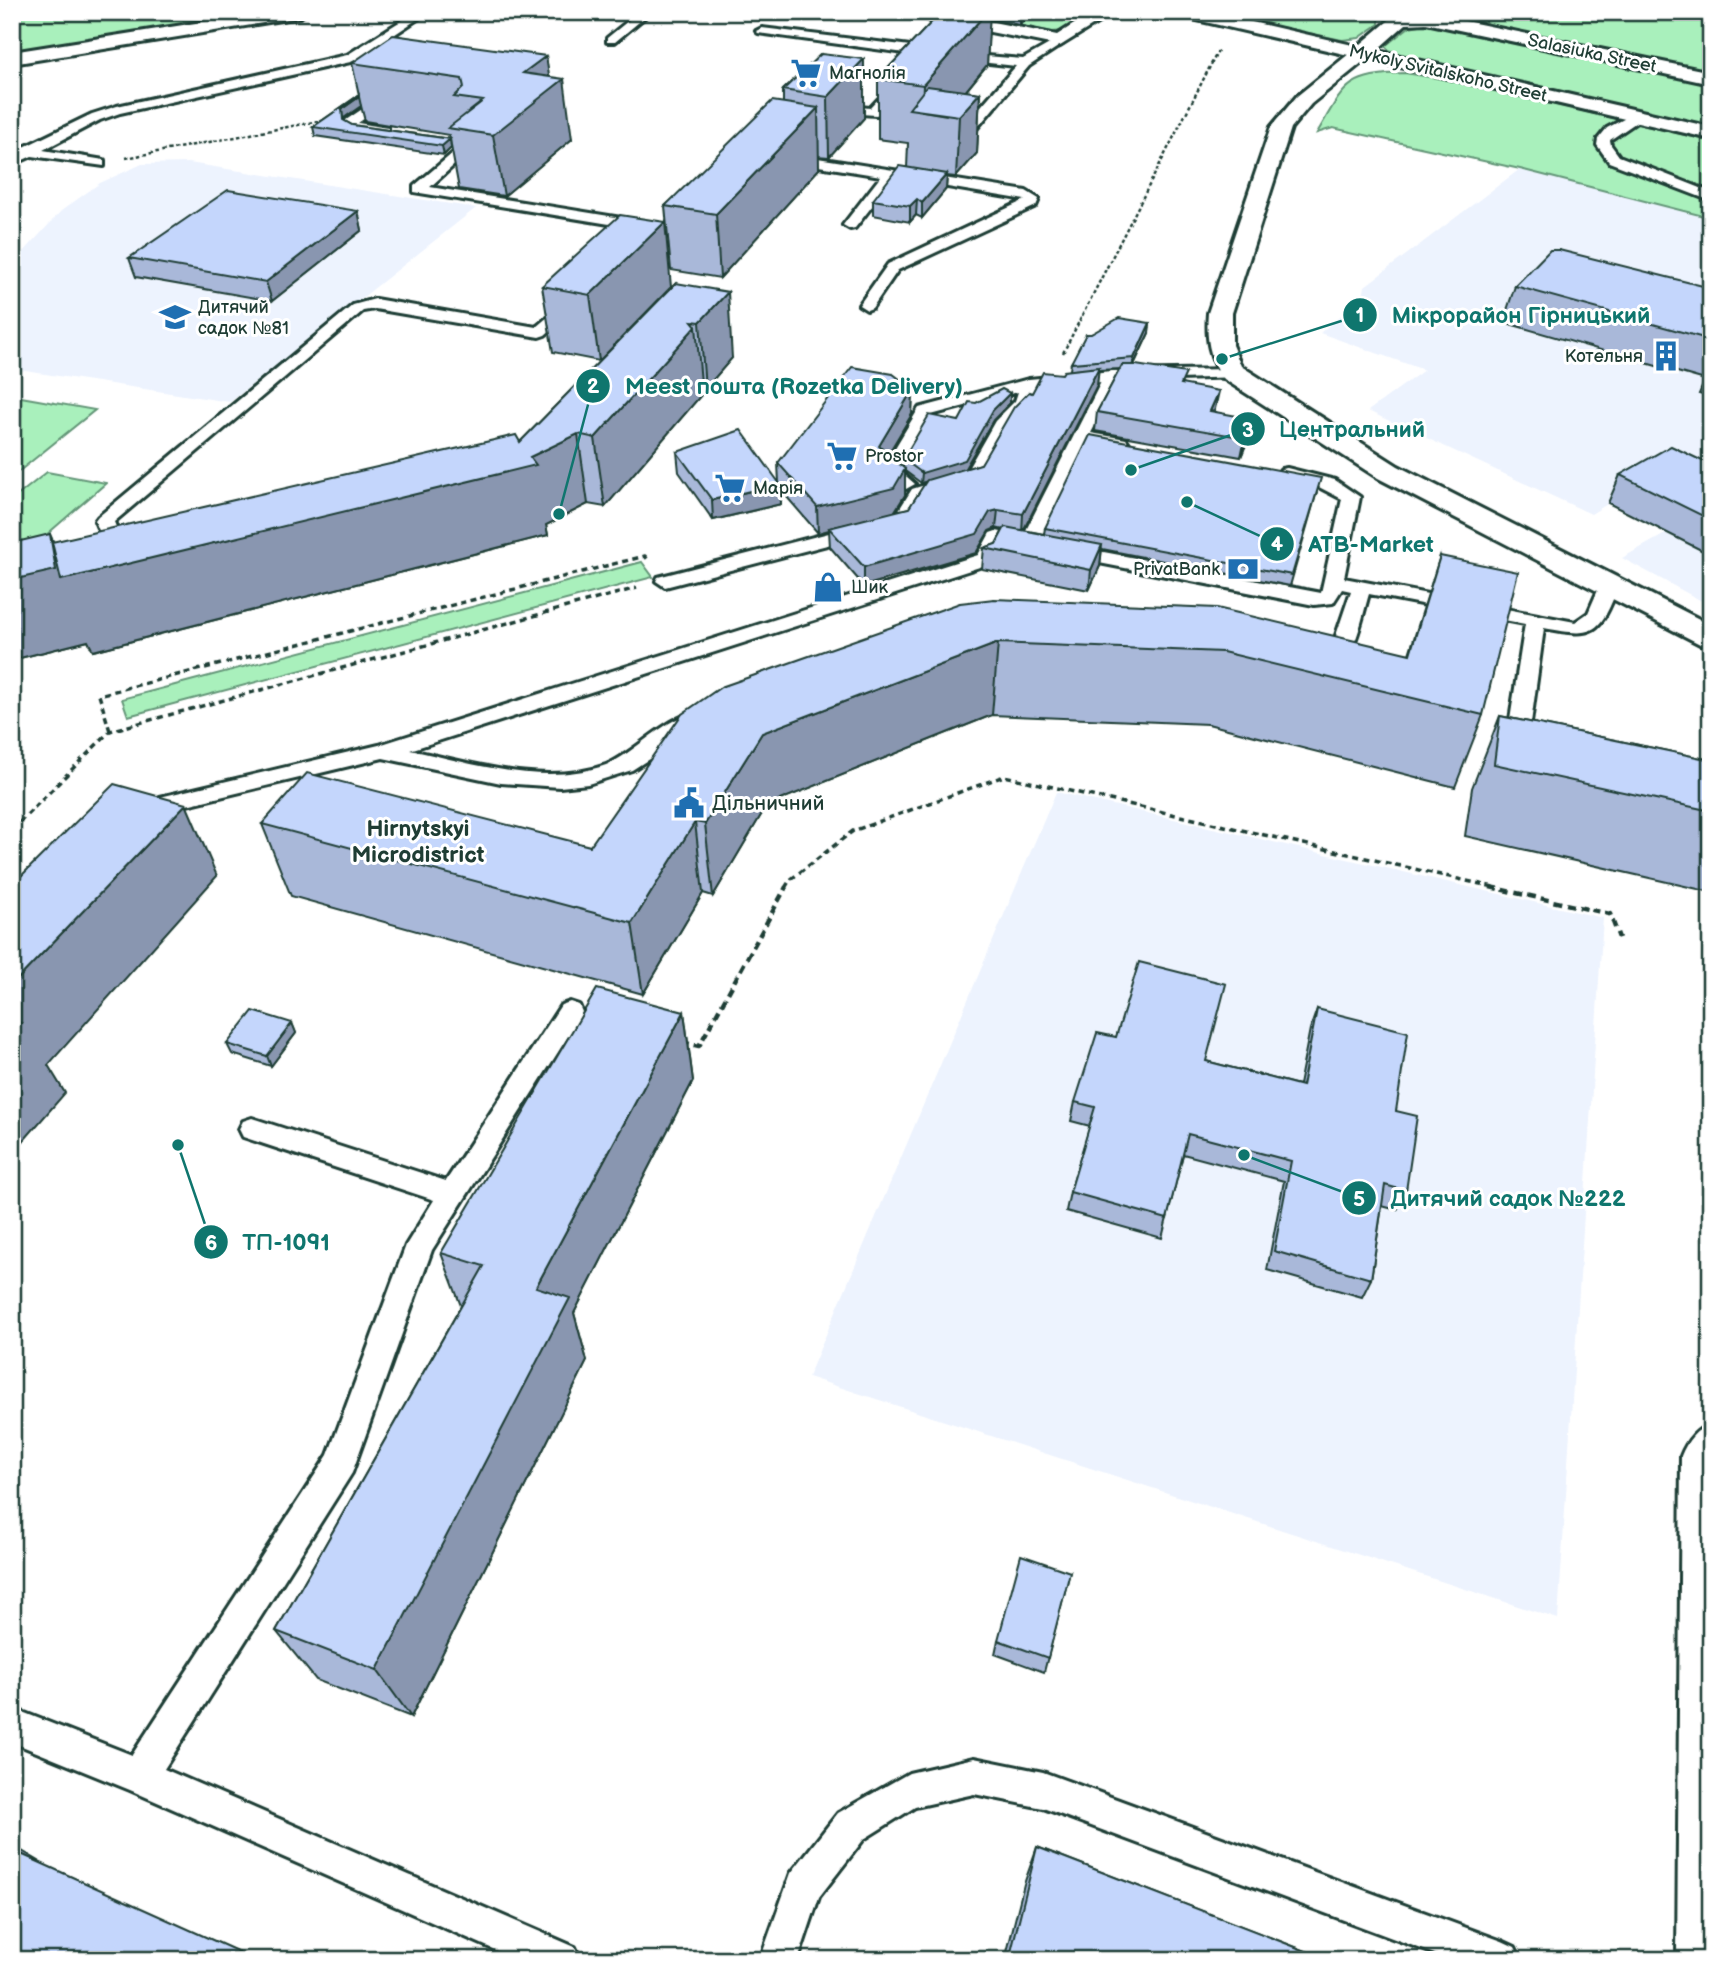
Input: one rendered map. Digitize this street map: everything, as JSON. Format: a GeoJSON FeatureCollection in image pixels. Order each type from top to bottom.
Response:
{"type":"FeatureCollection","features":[{"type":"Feature","properties":{"kind":"street"},"geometry":{"type":"LineString","coordinates":[[12,58],[300,12]]}},
{"type":"Feature","properties":{"kind":"street"},"geometry":{"type":"LineString","coordinates":[[916,12],[1060,41],[1105,12]]}},
{"type":"Feature","properties":{"kind":"street","name":"Mykoly Svitalskoho Street"},"geometry":{"type":"LineString","coordinates":[[1184,12],[1711,133]]}},
{"type":"Feature","properties":{"kind":"street","name":"Salasiuka Street"},"geometry":{"type":"LineString","coordinates":[[1233,374],[1222,359],[1217,342],[1220,313],[1281,127],[1304,100],[1400,20],[1408,17],[1426,18],[1711,78]]}},
{"type":"Feature","properties":{"kind":"street"},"geometry":{"type":"LineString","coordinates":[[1233,374],[1388,472],[1711,637]]}},
{"type":"Feature","properties":{"kind":"lane"},"geometry":{"type":"LineString","coordinates":[[12,161],[96,117],[117,110],[357,56],[424,12]]}},
{"type":"Feature","properties":{"kind":"lane"},"geometry":{"type":"LineString","coordinates":[[611,40],[646,12]]}},
{"type":"Feature","properties":{"kind":"lane"},"geometry":{"type":"LineString","coordinates":[[762,31],[1025,63]]}},
{"type":"Feature","properties":{"kind":"lane"},"geometry":{"type":"LineString","coordinates":[[967,131],[1025,63],[1060,41]]}},
{"type":"Feature","properties":{"kind":"lane"},"geometry":{"type":"LineString","coordinates":[[821,107],[862,112],[878,109],[927,52]]}},
{"type":"Feature","properties":{"kind":"lane"},"geometry":{"type":"LineString","coordinates":[[393,133],[351,125],[400,87]]}},
{"type":"Feature","properties":{"kind":"lane"},"geometry":{"type":"LineString","coordinates":[[1637,116],[1604,139],[1604,145],[1614,159],[1711,197]]}},
{"type":"Feature","properties":{"kind":"lane"},"geometry":{"type":"LineString","coordinates":[[434,139],[467,144],[420,186],[419,189],[424,192],[653,228]]}},
{"type":"Feature","properties":{"kind":"lane"},"geometry":{"type":"LineString","coordinates":[[12,150],[99,163]]}},
{"type":"Feature","properties":{"kind":"lane"},"geometry":{"type":"LineString","coordinates":[[775,155],[1032,198],[1031,202],[893,267],[867,305]]}},
{"type":"Feature","properties":{"kind":"lane"},"geometry":{"type":"LineString","coordinates":[[850,225],[890,174]]}},
{"type":"Feature","properties":{"kind":"lane"},"geometry":{"type":"LineString","coordinates":[[124,569],[104,521],[358,308],[375,304],[539,332],[585,292]]}},
{"type":"Feature","properties":{"kind":"lane"},"geometry":{"type":"LineString","coordinates":[[918,493],[890,471],[925,412],[1029,384],[1112,376],[1233,374]]}},
{"type":"Feature","properties":{"kind":"lane"},"geometry":{"type":"LineString","coordinates":[[1029,543],[1112,376]]}},
{"type":"Feature","properties":{"kind":"lane"},"geometry":{"type":"LineString","coordinates":[[665,580],[902,520],[918,493],[973,476],[1003,421],[1023,403],[1029,384]]}},
{"type":"Feature","properties":{"kind":"lane"},"geometry":{"type":"LineString","coordinates":[[1081,436],[1134,446]]}},
{"type":"Feature","properties":{"kind":"lane"},"geometry":{"type":"LineString","coordinates":[[121,828],[168,802],[383,751],[985,559],[996,537],[1314,599],[1326,598],[1332,593],[1351,497],[1338,487],[1320,479],[1267,469]]}},
{"type":"Feature","properties":{"kind":"lane"},"geometry":{"type":"LineString","coordinates":[[1334,582],[1586,628],[1592,624],[1609,584]]}},
{"type":"Feature","properties":{"kind":"lane"},"geometry":{"type":"LineString","coordinates":[[1309,672],[1326,669],[1338,659],[1362,587]]}},
{"type":"Feature","properties":{"kind":"lane"},"geometry":{"type":"LineString","coordinates":[[1527,770],[1513,767],[1535,620]]}},
{"type":"Feature","properties":{"kind":"lane"},"geometry":{"type":"LineString","coordinates":[[383,751],[537,781],[575,779],[615,770],[685,724],[711,713]]}},
{"type":"Feature","properties":{"kind":"lane"},"geometry":{"type":"LineString","coordinates":[[139,1776],[341,1463],[421,1245],[570,1012]]}},
{"type":"Feature","properties":{"kind":"lane"},"geometry":{"type":"LineString","coordinates":[[252,1129],[453,1195]]}},
{"type":"Feature","properties":{"kind":"lane"},"geometry":{"type":"LineString","coordinates":[[1696,1960],[1696,1456],[1711,1438]]}},
{"type":"Feature","properties":{"kind":"lane"},"geometry":{"type":"LineString","coordinates":[[12,1725],[139,1776],[562,1960]]}},
{"type":"Feature","properties":{"kind":"lane"},"geometry":{"type":"LineString","coordinates":[[779,1960],[804,1886],[852,1826],[909,1791],[974,1776],[1044,1790],[1502,1960]]}},
{"type":"Feature","properties":{"kind":"path"},"geometry":{"type":"LineString","coordinates":[[1048,382],[1232,23]]}},
{"type":"Feature","properties":{"kind":"path"},"geometry":{"type":"LineString","coordinates":[[99,163],[366,112]]}},
{"type":"Feature","properties":{"kind":"path"},"geometry":{"type":"LineString","coordinates":[[12,830],[110,731],[665,580],[645,556],[99,695],[110,731]]}},
{"type":"Feature","properties":{"kind":"path"},"geometry":{"type":"LineString","coordinates":[[673,1040],[699,1046],[790,880],[853,831],[1004,776],[1610,914],[1619,938]]}},
{"type":"Feature","properties":{"kind":"shaded area","name":"Дитячий садок №81"},"geometry":{"type":"Polygon","coordinates":[[[189,163],[476,208],[230,402],[12,369],[12,265],[61,211],[100,183],[142,164],[189,163]]]}},
{"type":"Feature","properties":{"kind":"shaded area"},"geometry":{"type":"Polygon","coordinates":[[[1520,169],[1711,218],[1711,606],[1622,558],[1667,533],[1609,503],[1591,514],[1368,411],[1424,370],[1320,333],[1363,297],[1365,286],[1520,169]]]}},
{"type":"Feature","properties":{"kind":"shaded area"},"geometry":{"type":"Polygon","coordinates":[[[1056,792],[1603,918],[1558,1619],[808,1377],[1056,792]]]}},
{"type":"Feature","properties":{"kind":"green space"},"geometry":{"type":"Polygon","coordinates":[[[277,12],[12,54],[12,13],[277,12]]]}},
{"type":"Feature","properties":{"kind":"green space"},"geometry":{"type":"Polygon","coordinates":[[[950,12],[1095,12],[1064,31],[1052,32],[950,12]]]}},
{"type":"Feature","properties":{"kind":"green space"},"geometry":{"type":"Polygon","coordinates":[[[1210,12],[1373,12],[1379,16],[1379,24],[1359,38],[1342,40],[1210,12]]]}},
{"type":"Feature","properties":{"kind":"green space"},"geometry":{"type":"Polygon","coordinates":[[[1431,12],[1711,12],[1711,72],[1431,12]]]}},
{"type":"Feature","properties":{"kind":"green space"},"geometry":{"type":"Polygon","coordinates":[[[1425,24],[1711,84],[1711,126],[1404,56],[1385,46],[1409,27],[1425,24]]]}},
{"type":"Feature","properties":{"kind":"green space"},"geometry":{"type":"Polygon","coordinates":[[[1405,73],[1450,80],[1711,141],[1711,218],[1520,169],[1333,128],[1317,133],[1334,104],[1349,86],[1370,76],[1405,73]]]}},
{"type":"Feature","properties":{"kind":"green space"},"geometry":{"type":"Polygon","coordinates":[[[21,397],[95,410],[12,477],[12,403],[21,397]]]}},
{"type":"Feature","properties":{"kind":"green space"},"geometry":{"type":"Polygon","coordinates":[[[47,472],[106,483],[29,550],[12,546],[12,500],[47,472]]]}},
{"type":"Feature","properties":{"kind":"green space"},"geometry":{"type":"Polygon","coordinates":[[[642,562],[653,577],[128,716],[122,699],[642,562]]]}},
{"type":"Feature","properties":{"kind":"building"},"geometry":{"type":"Polygon","coordinates":[[[941,12],[987,12],[923,85],[878,79],[941,12]]]}},
{"type":"Feature","properties":{"kind":"building"},"geometry":{"type":"Polygon","coordinates":[[[999,12],[1024,12],[1020,17],[999,12]]]}},
{"type":"Feature","properties":{"kind":"building"},"geometry":{"type":"Polygon","coordinates":[[[393,35],[546,56],[523,73],[564,79],[493,135],[448,128],[483,101],[454,97],[464,87],[462,79],[352,63],[393,35]]]}},
{"type":"Feature","properties":{"kind":"building"},"geometry":{"type":"Polygon","coordinates":[[[821,54],[864,59],[828,97],[783,90],[821,54]]]}},
{"type":"Feature","properties":{"kind":"building"},"geometry":{"type":"Polygon","coordinates":[[[927,86],[980,93],[959,116],[909,109],[927,86]]]}},
{"type":"Feature","properties":{"kind":"building"},"geometry":{"type":"Polygon","coordinates":[[[359,95],[342,109],[343,120],[352,125],[450,139],[442,146],[313,127],[359,95]]]}},
{"type":"Feature","properties":{"kind":"building"},"geometry":{"type":"Polygon","coordinates":[[[772,101],[818,108],[716,214],[665,206],[772,101]]]}},
{"type":"Feature","properties":{"kind":"building"},"geometry":{"type":"Polygon","coordinates":[[[899,166],[947,174],[922,203],[917,199],[910,206],[873,200],[899,166]]]}},
{"type":"Feature","properties":{"kind":"building"},"geometry":{"type":"Polygon","coordinates":[[[228,190],[358,211],[266,282],[129,258],[228,190]]]}},
{"type":"Feature","properties":{"kind":"building"},"geometry":{"type":"Polygon","coordinates":[[[620,215],[665,222],[590,295],[542,286],[620,215]]]}},
{"type":"Feature","properties":{"kind":"building"},"geometry":{"type":"Polygon","coordinates":[[[1550,250],[1711,288],[1711,340],[1515,286],[1550,250]]]}},
{"type":"Feature","properties":{"kind":"building"},"geometry":{"type":"Polygon","coordinates":[[[676,283],[728,292],[700,322],[692,321],[696,326],[595,438],[578,434],[530,457],[536,465],[61,580],[52,542],[516,435],[520,442],[676,283]]]}},
{"type":"Feature","properties":{"kind":"building"},"geometry":{"type":"Polygon","coordinates":[[[1119,318],[1150,323],[1134,358],[1071,363],[1086,334],[1091,334],[1119,318]]]}},
{"type":"Feature","properties":{"kind":"building"},"geometry":{"type":"Polygon","coordinates":[[[1122,365],[1186,373],[1181,384],[1219,391],[1210,411],[1253,419],[1245,438],[1097,412],[1122,365]]]}},
{"type":"Feature","properties":{"kind":"building"},"geometry":{"type":"Polygon","coordinates":[[[852,367],[893,374],[913,389],[879,446],[905,469],[894,488],[817,507],[778,463],[852,367]]]}},
{"type":"Feature","properties":{"kind":"building"},"geometry":{"type":"Polygon","coordinates":[[[1099,367],[1023,514],[998,510],[990,512],[977,534],[864,567],[829,528],[909,508],[927,480],[981,464],[1014,407],[1029,392],[1032,393],[1043,372],[1062,374],[1064,371],[1099,367]]]}},
{"type":"Feature","properties":{"kind":"building"},"geometry":{"type":"Polygon","coordinates":[[[1002,389],[1010,393],[993,410],[965,460],[922,473],[903,459],[929,415],[959,421],[969,402],[976,403],[1002,389]]]}},
{"type":"Feature","properties":{"kind":"building"},"geometry":{"type":"Polygon","coordinates":[[[741,430],[780,484],[712,500],[677,452],[741,430]]]}},
{"type":"Feature","properties":{"kind":"building"},"geometry":{"type":"Polygon","coordinates":[[[1090,435],[1321,478],[1292,575],[1045,528],[1090,435]]]}},
{"type":"Feature","properties":{"kind":"building"},"geometry":{"type":"Polygon","coordinates":[[[1671,446],[1711,465],[1711,520],[1620,475],[1671,446]]]}},
{"type":"Feature","properties":{"kind":"building"},"geometry":{"type":"Polygon","coordinates":[[[1005,527],[1102,545],[1091,570],[984,548],[996,544],[1005,527]]]}},
{"type":"Feature","properties":{"kind":"building"},"geometry":{"type":"Polygon","coordinates":[[[50,534],[56,570],[12,580],[12,543],[50,534]]]}},
{"type":"Feature","properties":{"kind":"building"},"geometry":{"type":"Polygon","coordinates":[[[1440,556],[1518,572],[1483,715],[1223,652],[998,643],[762,733],[705,824],[695,822],[632,923],[262,824],[307,773],[590,846],[682,714],[721,687],[960,603],[994,599],[1217,608],[1410,654],[1440,556]]]}},
{"type":"Feature","properties":{"kind":"building"},"geometry":{"type":"Polygon","coordinates":[[[1500,716],[1711,760],[1711,811],[1494,764],[1500,716]]]}},
{"type":"Feature","properties":{"kind":"building"},"geometry":{"type":"Polygon","coordinates":[[[114,784],[186,804],[12,985],[12,885],[114,784]]]}},
{"type":"Feature","properties":{"kind":"building"},"geometry":{"type":"Polygon","coordinates":[[[1139,962],[1226,984],[1206,1061],[1302,1086],[1317,1009],[1408,1032],[1396,1111],[1417,1116],[1406,1191],[1385,1185],[1371,1279],[1274,1251],[1291,1161],[1188,1134],[1167,1219],[1070,1192],[1095,1107],[1075,1102],[1097,1033],[1116,1037],[1139,962]]]}},
{"type":"Feature","properties":{"kind":"building"},"geometry":{"type":"Polygon","coordinates":[[[597,989],[684,1012],[536,1287],[570,1298],[377,1670],[276,1631],[484,1266],[441,1253],[597,989]]]}},
{"type":"Feature","properties":{"kind":"building"},"geometry":{"type":"Polygon","coordinates":[[[253,1011],[292,1023],[267,1056],[227,1044],[253,1011]]]}},
{"type":"Feature","properties":{"kind":"building"},"geometry":{"type":"Polygon","coordinates":[[[12,1020],[21,1023],[12,1032],[12,1020]]]}},
{"type":"Feature","properties":{"kind":"building"},"geometry":{"type":"Polygon","coordinates":[[[1021,1555],[1070,1572],[1048,1658],[998,1640],[1021,1555]]]}},
{"type":"Feature","properties":{"kind":"building"},"geometry":{"type":"Polygon","coordinates":[[[1037,1847],[1329,1960],[1009,1960],[1037,1847]]]}},
{"type":"Feature","properties":{"kind":"building"},"geometry":{"type":"Polygon","coordinates":[[[12,1850],[257,1960],[12,1960],[12,1850]]]}},
{"type":"Feature","properties":{"kind":"place","name":"Магнолія"},"geometry":{"type":"Point","coordinates":[806,73]}},
{"type":"Feature","properties":{"kind":"place","name":"Дитячий садок №81"},"geometry":{"type":"Point","coordinates":[175,317]}},
{"type":"Feature","properties":{"kind":"place","name":"Котельня"},"geometry":{"type":"Point","coordinates":[1666,356]}},
{"type":"Feature","properties":{"kind":"place","name":"Мiкрорайон Гiрницький"},"geometry":{"type":"Point","coordinates":[1222,359]}},
{"type":"Feature","properties":{"kind":"place","name":"Prostor"},"geometry":{"type":"Point","coordinates":[842,456]}},
{"type":"Feature","properties":{"kind":"place","name":"Центральний"},"geometry":{"type":"Point","coordinates":[1131,470]}},
{"type":"Feature","properties":{"kind":"place","name":"Марія"},"geometry":{"type":"Point","coordinates":[730,488]}},
{"type":"Feature","properties":{"kind":"place","name":"ATB-Market"},"geometry":{"type":"Point","coordinates":[1187,502]}},
{"type":"Feature","properties":{"kind":"place","name":"Meest пошта (Rozetka Delivery)"},"geometry":{"type":"Point","coordinates":[559,514]}},
{"type":"Feature","properties":{"kind":"place","name":"PrivatBank"},"geometry":{"type":"Point","coordinates":[1243,569]}},
{"type":"Feature","properties":{"kind":"place","name":"Шик"},"geometry":{"type":"Point","coordinates":[828,587]}},
{"type":"Feature","properties":{"kind":"place","name":"Дільничний"},"geometry":{"type":"Point","coordinates":[689,803]}},
{"type":"Feature","properties":{"kind":"place","name":"ТП-1091"},"geometry":{"type":"Point","coordinates":[178,1145]}},
{"type":"Feature","properties":{"kind":"place","name":"Дитячий садок №222"},"geometry":{"type":"Point","coordinates":[1244,1155]}},
{"type":"Feature","properties":{"kind":"district","name":"Hirnytskyi Microdistrict"},"geometry":{"type":"Point","coordinates":[418,841]}}]}
